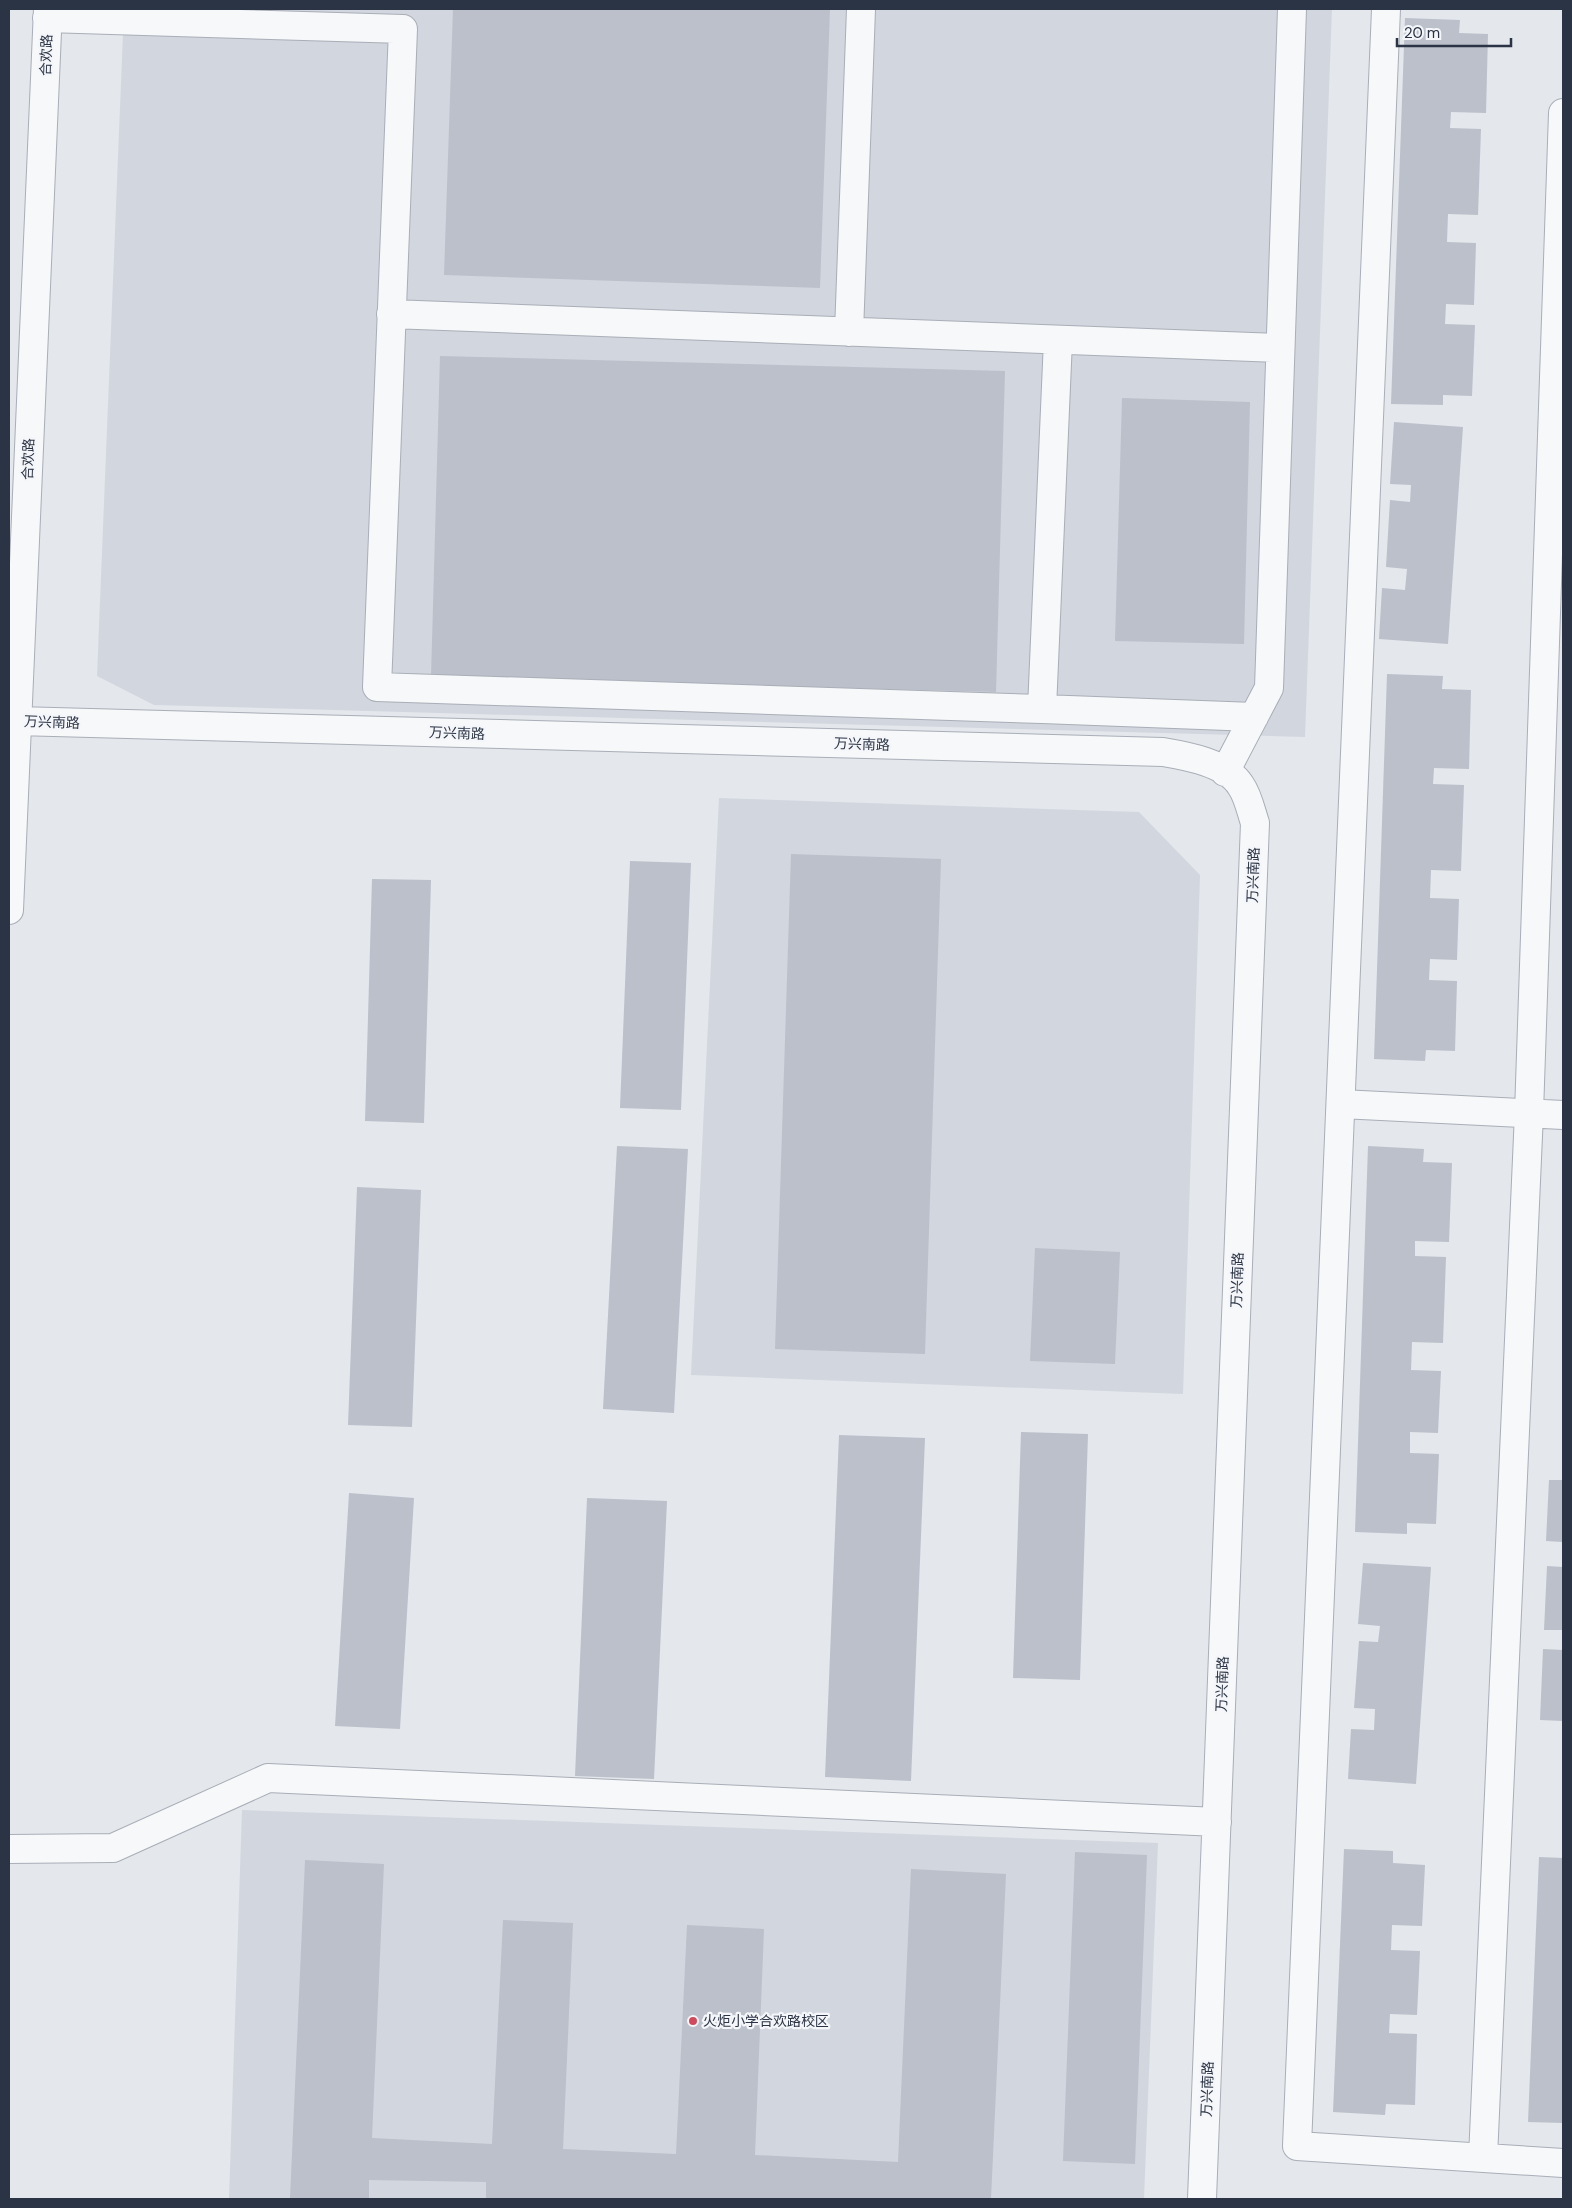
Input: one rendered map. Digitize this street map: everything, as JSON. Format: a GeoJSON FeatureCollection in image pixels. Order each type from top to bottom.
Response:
{"type":"FeatureCollection","features":[{"type":"Feature","properties":{"kind":"street"},"geometry":{"type":"LineString","coordinates":[[849,332],[861,9]]}},
{"type":"Feature","properties":{"kind":"street"},"geometry":{"type":"LineString","coordinates":[[1226,772],[1269,688],[1292,9]]}},
{"type":"Feature","properties":{"kind":"street"},"geometry":{"type":"LineString","coordinates":[[1386,9],[1297,2146],[1563,2164]]}},
{"type":"Feature","properties":{"kind":"street"},"geometry":{"type":"LineString","coordinates":[[47,13],[404,19],[377,687],[1254,717]]}},
{"type":"Feature","properties":{"kind":"street","name":"合欢路"},"geometry":{"type":"LineString","coordinates":[[9,910],[17,721],[20,386],[47,13]]}},
{"type":"Feature","properties":{"kind":"street"},"geometry":{"type":"LineString","coordinates":[[1484,2158],[1530,1113],[1563,113]]}},
{"type":"Feature","properties":{"kind":"street"},"geometry":{"type":"LineString","coordinates":[[392,314],[1280,348]]}},
{"type":"Feature","properties":{"kind":"street"},"geometry":{"type":"LineString","coordinates":[[1042,709],[1058,340]]}},
{"type":"Feature","properties":{"kind":"street","name":"万兴南路"},"geometry":{"type":"LineString","coordinates":[[17,721],[1163,752],[1197,758],[1226,772],[1241,785],[1255,823],[1202,2199]]}},
{"type":"Feature","properties":{"kind":"street"},"geometry":{"type":"LineString","coordinates":[[1341,1104],[1563,1115]]}},
{"type":"Feature","properties":{"kind":"street"},"geometry":{"type":"LineString","coordinates":[[9,1849],[113,1848],[268,1778],[1217,1822]]}},
{"type":"Feature","properties":{"kind":"shaded area"},"geometry":{"type":"Polygon","coordinates":[[[124,9],[1332,9],[1305,737],[154,705],[97,676],[124,9]]]}},
{"type":"Feature","properties":{"kind":"shaded area"},"geometry":{"type":"Polygon","coordinates":[[[719,798],[1139,812],[1200,875],[1183,1394],[691,1375],[719,798]]]}},
{"type":"Feature","properties":{"kind":"shaded area","name":"火炬小学合欢路校区"},"geometry":{"type":"Polygon","coordinates":[[[242,1810],[1158,1843],[1144,2199],[229,2199],[242,1810]]]}},
{"type":"Feature","properties":{"kind":"building"},"geometry":{"type":"Polygon","coordinates":[[[453,9],[830,9],[820,288],[444,275],[453,9]]]}},
{"type":"Feature","properties":{"kind":"building"},"geometry":{"type":"Polygon","coordinates":[[[1405,18],[1460,20],[1459,33],[1488,34],[1486,113],[1451,112],[1450,128],[1481,129],[1478,215],[1448,214],[1447,242],[1476,243],[1474,305],[1446,304],[1445,324],[1475,325],[1472,396],[1443,395],[1443,405],[1391,404],[1405,18]]]}},
{"type":"Feature","properties":{"kind":"building"},"geometry":{"type":"Polygon","coordinates":[[[440,356],[1005,371],[996,692],[431,677],[440,356]]]}},
{"type":"Feature","properties":{"kind":"building"},"geometry":{"type":"Polygon","coordinates":[[[1122,398],[1250,402],[1244,644],[1115,641],[1122,398]]]}},
{"type":"Feature","properties":{"kind":"building"},"geometry":{"type":"Polygon","coordinates":[[[1394,422],[1463,427],[1448,644],[1379,639],[1382,588],[1405,590],[1407,569],[1386,567],[1390,500],[1410,502],[1411,485],[1390,484],[1394,422]]]}},
{"type":"Feature","properties":{"kind":"building"},"geometry":{"type":"Polygon","coordinates":[[[1387,674],[1443,676],[1442,689],[1471,690],[1469,769],[1434,768],[1433,784],[1464,785],[1461,871],[1431,870],[1430,898],[1459,899],[1457,960],[1430,959],[1429,980],[1457,981],[1455,1051],[1426,1050],[1425,1061],[1374,1059],[1387,674]]]}},
{"type":"Feature","properties":{"kind":"building"},"geometry":{"type":"Polygon","coordinates":[[[791,854],[941,859],[925,1354],[775,1349],[791,854]]]}},
{"type":"Feature","properties":{"kind":"building"},"geometry":{"type":"Polygon","coordinates":[[[630,861],[691,863],[681,1110],[620,1108],[630,861]]]}},
{"type":"Feature","properties":{"kind":"building"},"geometry":{"type":"Polygon","coordinates":[[[372,879],[431,880],[424,1123],[365,1121],[372,879]]]}},
{"type":"Feature","properties":{"kind":"building"},"geometry":{"type":"Polygon","coordinates":[[[617,1146],[688,1149],[674,1413],[603,1409],[617,1146]]]}},
{"type":"Feature","properties":{"kind":"building"},"geometry":{"type":"Polygon","coordinates":[[[1368,1146],[1424,1149],[1423,1162],[1452,1163],[1449,1242],[1415,1241],[1415,1256],[1446,1257],[1443,1343],[1412,1342],[1411,1370],[1441,1371],[1438,1433],[1410,1432],[1410,1453],[1439,1454],[1436,1524],[1407,1523],[1407,1534],[1355,1532],[1368,1146]]]}},
{"type":"Feature","properties":{"kind":"building"},"geometry":{"type":"Polygon","coordinates":[[[357,1187],[421,1190],[412,1427],[348,1425],[357,1187]]]}},
{"type":"Feature","properties":{"kind":"building"},"geometry":{"type":"Polygon","coordinates":[[[1035,1248],[1120,1252],[1115,1364],[1030,1361],[1035,1248]]]}},
{"type":"Feature","properties":{"kind":"building"},"geometry":{"type":"Polygon","coordinates":[[[1021,1432],[1088,1434],[1080,1680],[1013,1678],[1021,1432]]]}},
{"type":"Feature","properties":{"kind":"building"},"geometry":{"type":"Polygon","coordinates":[[[839,1435],[925,1438],[911,1781],[825,1777],[839,1435]]]}},
{"type":"Feature","properties":{"kind":"building"},"geometry":{"type":"Polygon","coordinates":[[[1549,1480],[1563,1480],[1563,1542],[1546,1541],[1549,1480]]]}},
{"type":"Feature","properties":{"kind":"building"},"geometry":{"type":"Polygon","coordinates":[[[349,1493],[414,1498],[400,1729],[335,1726],[349,1493]]]}},
{"type":"Feature","properties":{"kind":"building"},"geometry":{"type":"Polygon","coordinates":[[[587,1498],[667,1501],[654,1779],[575,1776],[587,1498]]]}},
{"type":"Feature","properties":{"kind":"building"},"geometry":{"type":"Polygon","coordinates":[[[1363,1563],[1431,1567],[1416,1784],[1348,1779],[1351,1729],[1374,1730],[1375,1709],[1354,1708],[1359,1641],[1378,1642],[1380,1626],[1358,1624],[1363,1563]]]}},
{"type":"Feature","properties":{"kind":"building"},"geometry":{"type":"Polygon","coordinates":[[[1547,1566],[1563,1567],[1563,1630],[1544,1630],[1547,1566]]]}},
{"type":"Feature","properties":{"kind":"building"},"geometry":{"type":"Polygon","coordinates":[[[1543,1649],[1563,1650],[1563,1721],[1540,1720],[1543,1649]]]}},
{"type":"Feature","properties":{"kind":"building"},"geometry":{"type":"Polygon","coordinates":[[[1344,1849],[1393,1851],[1393,1863],[1425,1865],[1422,1926],[1392,1925],[1391,1950],[1420,1951],[1417,2015],[1390,2014],[1389,2033],[1417,2034],[1415,2105],[1386,2104],[1385,2115],[1333,2112],[1344,1849]]]}},
{"type":"Feature","properties":{"kind":"building"},"geometry":{"type":"Polygon","coordinates":[[[1075,1852],[1147,1855],[1135,2164],[1063,2161],[1075,1852]]]}},
{"type":"Feature","properties":{"kind":"building"},"geometry":{"type":"Polygon","coordinates":[[[1539,1857],[1563,1858],[1563,2123],[1528,2122],[1539,1857]]]}},
{"type":"Feature","properties":{"kind":"building"},"geometry":{"type":"Polygon","coordinates":[[[305,1860],[384,1864],[372,2138],[492,2144],[503,1920],[573,1923],[563,2149],[676,2154],[687,1925],[764,1929],[755,2155],[898,2162],[911,1869],[1006,1874],[991,2199],[486,2199],[486,2182],[369,2180],[369,2199],[290,2199],[305,1860]]]}},
{"type":"Feature","properties":{"kind":"place","name":"火炬小学合欢路校区"},"geometry":{"type":"Point","coordinates":[693,2021]}}]}
